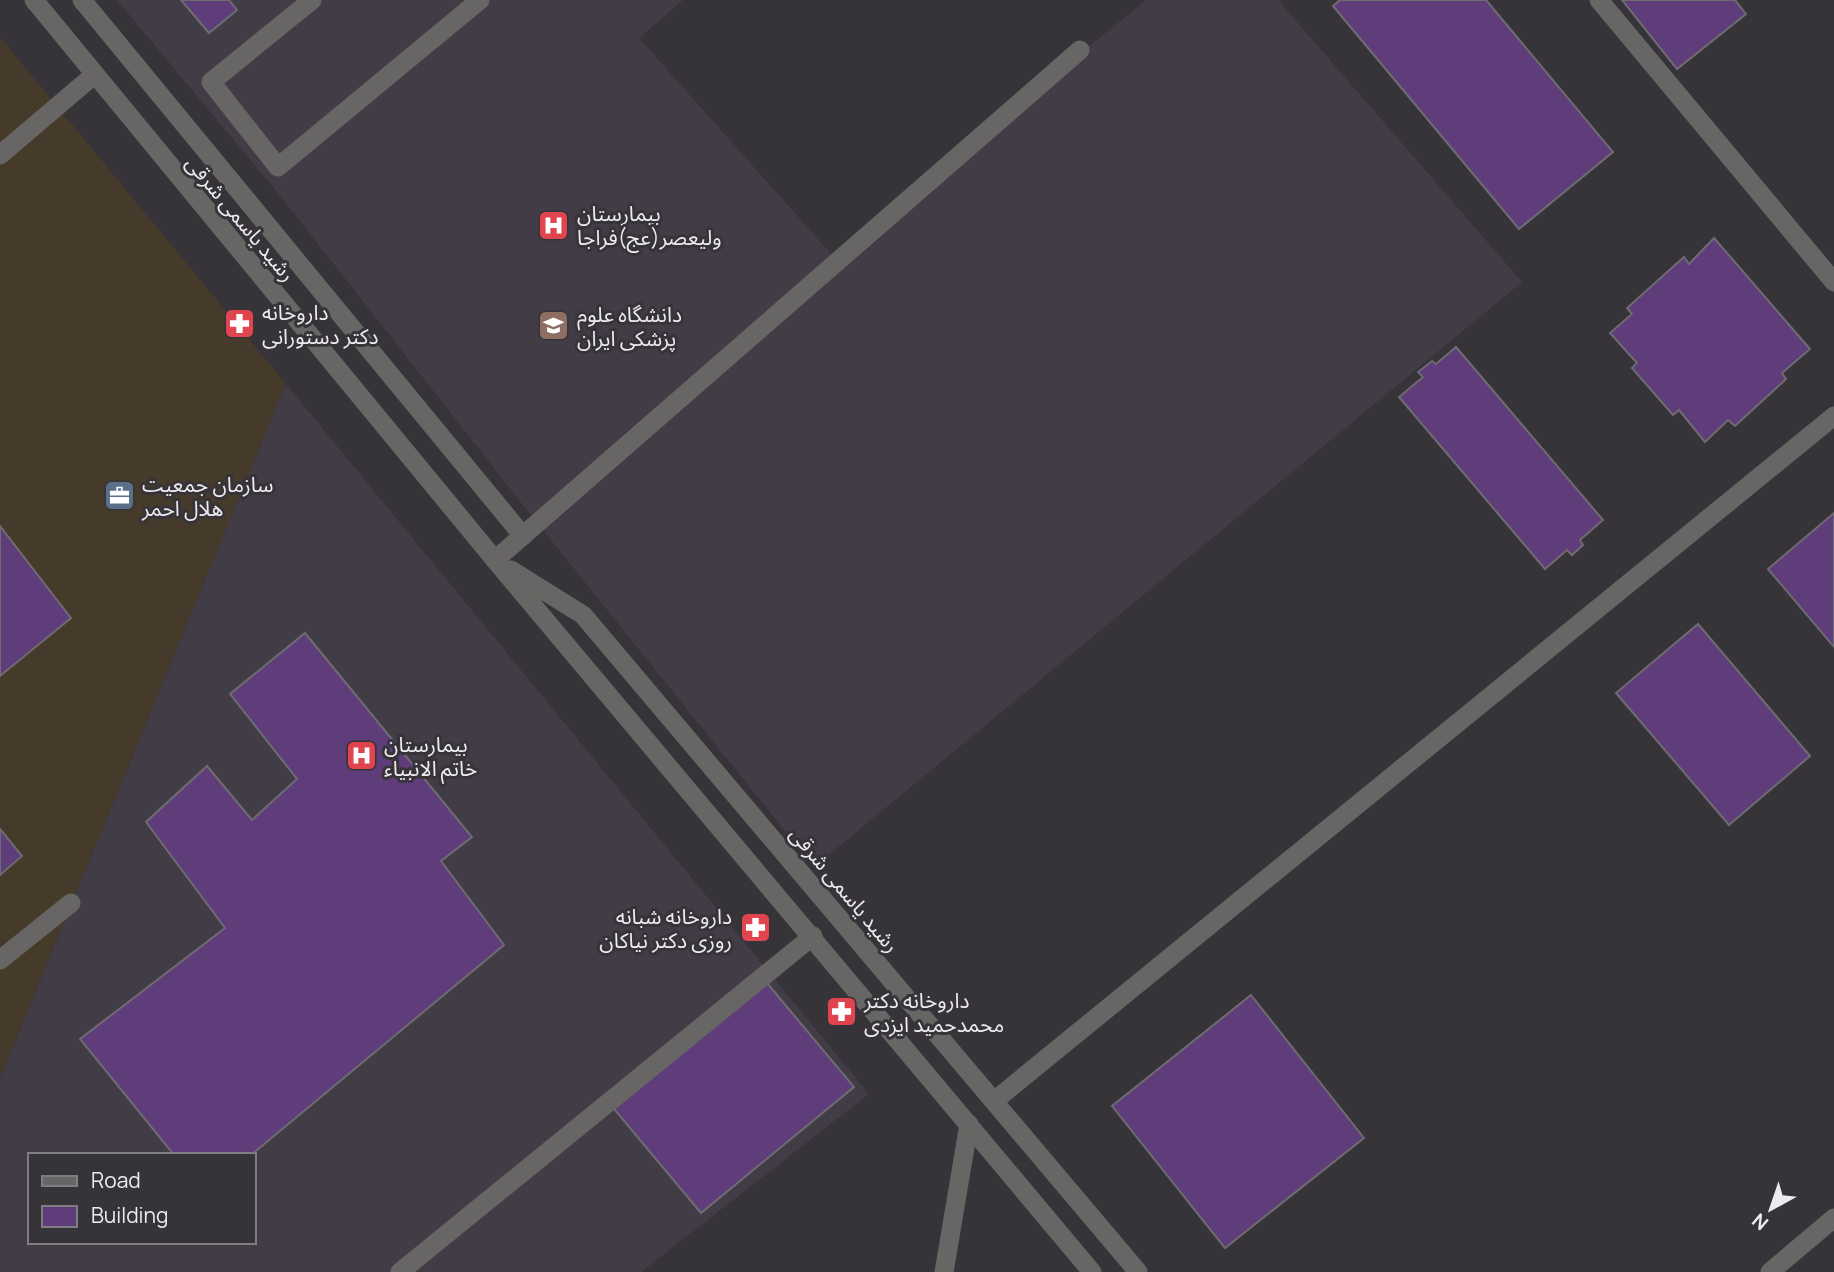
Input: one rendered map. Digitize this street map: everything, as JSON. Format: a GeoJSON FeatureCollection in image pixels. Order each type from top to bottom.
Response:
{"type":"FeatureCollection","features":[{"type":"Feature","properties":{"kind":"street","name":"رشید یاسمی شرقی"},"geometry":{"type":"LineString","coordinates":[[34,0],[495,560],[1093,1272]]}},
{"type":"Feature","properties":{"kind":"street"},"geometry":{"type":"LineString","coordinates":[[82,0],[523,536]]}},
{"type":"Feature","properties":{"kind":"street"},"geometry":{"type":"LineString","coordinates":[[312,0],[211,82],[278,167],[480,0]]}},
{"type":"Feature","properties":{"kind":"street"},"geometry":{"type":"LineString","coordinates":[[1598,0],[1834,282]]}},
{"type":"Feature","properties":{"kind":"street"},"geometry":{"type":"LineString","coordinates":[[495,560],[1080,50]]}},
{"type":"Feature","properties":{"kind":"street"},"geometry":{"type":"LineString","coordinates":[[0,155],[94,75]]}},
{"type":"Feature","properties":{"kind":"street"},"geometry":{"type":"LineString","coordinates":[[944,1272],[969,1124],[1834,416]]}},
{"type":"Feature","properties":{"kind":"street","name":"رشید یاسمی شرقی"},"geometry":{"type":"LineString","coordinates":[[495,560],[583,615],[1138,1272]]}},
{"type":"Feature","properties":{"kind":"street"},"geometry":{"type":"LineString","coordinates":[[0,960],[71,904]]}},
{"type":"Feature","properties":{"kind":"street"},"geometry":{"type":"LineString","coordinates":[[400,1272],[813,936]]}},
{"type":"Feature","properties":{"kind":"street"},"geometry":{"type":"LineString","coordinates":[[1770,1272],[1834,1218]]}},
{"type":"Feature","properties":{"kind":"shaded area"},"geometry":{"type":"Polygon","coordinates":[[[117,0],[683,0],[639,38],[833,256],[1146,0],[1278,0],[1522,282],[814,867],[526,509],[278,193],[117,0]]]}},
{"type":"Feature","properties":{"kind":"shaded area","name":"سازمان جمعیت هلال احمر"},"geometry":{"type":"Polygon","coordinates":[[[0,37],[286,384],[0,1077],[0,37]]]}},
{"type":"Feature","properties":{"kind":"shaded area","name":"بیمارستان خاتم الانبیاء"},"geometry":{"type":"Polygon","coordinates":[[[286,384],[869,1094],[641,1272],[0,1272],[0,1078],[286,384]]]}},
{"type":"Feature","properties":{"kind":"building"},"geometry":{"type":"Polygon","coordinates":[[[181,0],[229,0],[237,10],[209,33],[181,0]]]}},
{"type":"Feature","properties":{"kind":"building"},"geometry":{"type":"Polygon","coordinates":[[[1340,0],[1486,0],[1613,152],[1519,229],[1333,6],[1340,0]]]}},
{"type":"Feature","properties":{"kind":"building"},"geometry":{"type":"Polygon","coordinates":[[[1622,0],[1735,0],[1746,14],[1677,69],[1622,0]]]}},
{"type":"Feature","properties":{"kind":"building"},"geometry":{"type":"Polygon","coordinates":[[[1714,238],[1810,349],[1782,373],[1786,379],[1735,426],[1728,420],[1705,442],[1679,410],[1673,415],[1632,368],[1637,363],[1610,333],[1632,314],[1627,308],[1684,257],[1689,264],[1714,238]]]}},
{"type":"Feature","properties":{"kind":"building"},"geometry":{"type":"Polygon","coordinates":[[[1456,347],[1603,520],[1580,540],[1583,545],[1572,555],[1567,550],[1545,569],[1399,397],[1423,377],[1418,372],[1432,361],[1436,364],[1456,347]]]}},
{"type":"Feature","properties":{"kind":"building"},"geometry":{"type":"Polygon","coordinates":[[[1834,513],[1834,647],[1768,569],[1834,513]]]}},
{"type":"Feature","properties":{"kind":"building"},"geometry":{"type":"Polygon","coordinates":[[[0,526],[71,618],[0,676],[0,526]]]}},
{"type":"Feature","properties":{"kind":"building"},"geometry":{"type":"Polygon","coordinates":[[[1698,624],[1810,756],[1729,825],[1616,693],[1698,624]]]}},
{"type":"Feature","properties":{"kind":"building"},"geometry":{"type":"Polygon","coordinates":[[[305,633],[472,837],[441,861],[504,945],[253,1153],[172,1153],[80,1039],[225,928],[146,822],[207,766],[252,820],[297,779],[230,694],[305,633]]]}},
{"type":"Feature","properties":{"kind":"building"},"geometry":{"type":"Polygon","coordinates":[[[0,829],[22,856],[0,875],[0,829]]]}},
{"type":"Feature","properties":{"kind":"building"},"geometry":{"type":"Polygon","coordinates":[[[767,983],[854,1087],[701,1213],[614,1109],[767,983]]]}},
{"type":"Feature","properties":{"kind":"building"},"geometry":{"type":"Polygon","coordinates":[[[1251,995],[1364,1138],[1225,1248],[1112,1106],[1251,995]]]}},
{"type":"Feature","properties":{"kind":"place","name":"بیمارستان ولیعصر(عج)فراجا"},"geometry":{"type":"Point","coordinates":[554,225]}},
{"type":"Feature","properties":{"kind":"place","name":"داروخانه دکتر دستورانی"},"geometry":{"type":"Point","coordinates":[239,324]}},
{"type":"Feature","properties":{"kind":"place","name":"دانشگاه علوم پزشکی ایران"},"geometry":{"type":"Point","coordinates":[554,326]}},
{"type":"Feature","properties":{"kind":"place","name":"سازمان جمعیت هلال احمر"},"geometry":{"type":"Point","coordinates":[119,496]}},
{"type":"Feature","properties":{"kind":"place","name":"بیمارستان خاتم الانبیاء"},"geometry":{"type":"Point","coordinates":[361,756]}},
{"type":"Feature","properties":{"kind":"place","name":"داروخانه شبانه روزی دکتر نیاکان"},"geometry":{"type":"Point","coordinates":[755,928]}},
{"type":"Feature","properties":{"kind":"place","name":"داروخانه دکتر محمدحمید ایزدی"},"geometry":{"type":"Point","coordinates":[841,1012]}}]}
